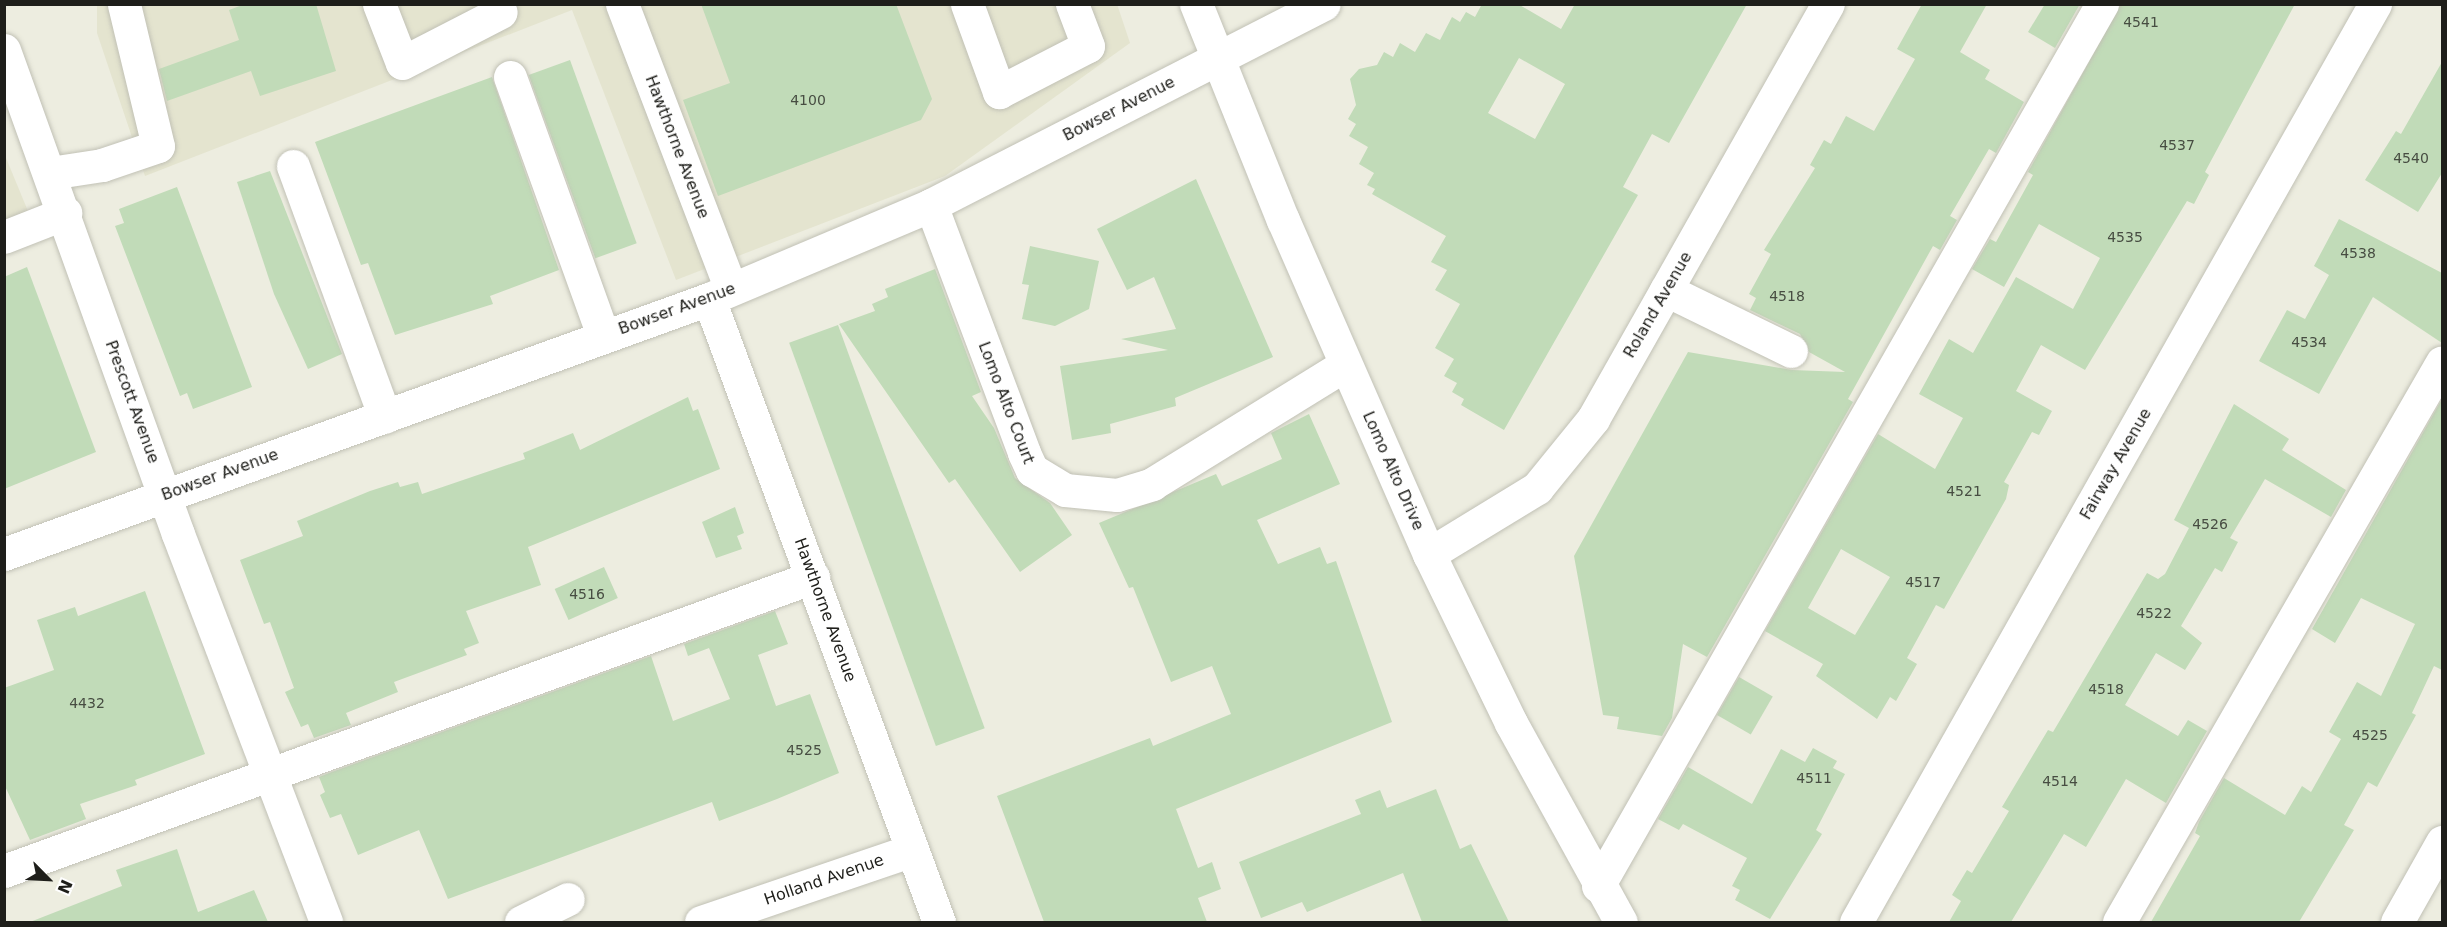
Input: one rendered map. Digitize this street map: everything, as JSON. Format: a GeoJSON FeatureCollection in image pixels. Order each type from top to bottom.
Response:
{"type":"FeatureCollection","features":[{"type":"Feature","properties":{"kind":"street"},"geometry":{"type":"LineString","coordinates":[[50,173],[102,165],[158,146],[124,4]]}},
{"type":"Feature","properties":{"kind":"street"},"geometry":{"type":"LineString","coordinates":[[379,4],[402,63],[508,7]]}},
{"type":"Feature","properties":{"kind":"street","name":"Hawthorne Avenue"},"geometry":{"type":"LineString","coordinates":[[622,4],[813,577],[939,922]]}},
{"type":"Feature","properties":{"kind":"street"},"geometry":{"type":"LineString","coordinates":[[967,4],[999,92],[1088,46],[1072,4]]}},
{"type":"Feature","properties":{"kind":"street","name":"Lomo Alto Drive"},"geometry":{"type":"LineString","coordinates":[[1196,4],[1345,365],[1429,554],[1511,723],[1598,886],[1621,922]]}},
{"type":"Feature","properties":{"kind":"street","name":"Bowser Avenue"},"geometry":{"type":"LineString","coordinates":[[4,554],[720,294],[931,205],[1324,4]]}},
{"type":"Feature","properties":{"kind":"street","name":"Roland Avenue"},"geometry":{"type":"LineString","coordinates":[[1429,554],[1537,488],[1593,419],[1828,4]]}},
{"type":"Feature","properties":{"kind":"street"},"geometry":{"type":"LineString","coordinates":[[1598,886],[2102,4]]}},
{"type":"Feature","properties":{"kind":"street","name":"Fairway Avenue"},"geometry":{"type":"LineString","coordinates":[[1856,922],[2376,4]]}},
{"type":"Feature","properties":{"kind":"street","name":"Prescott Avenue"},"geometry":{"type":"LineString","coordinates":[[7,65],[65,213],[164,495],[326,922]]}},
{"type":"Feature","properties":{"kind":"street"},"geometry":{"type":"LineString","coordinates":[[510,77],[603,336]]}},
{"type":"Feature","properties":{"kind":"street"},"geometry":{"type":"LineString","coordinates":[[293,166],[385,417]]}},
{"type":"Feature","properties":{"kind":"street","name":"Lomo Alto Court"},"geometry":{"type":"LineString","coordinates":[[931,205],[1024,453],[1032,470],[1065,490],[1117,495],[1152,484],[1345,365]]}},
{"type":"Feature","properties":{"kind":"street"},"geometry":{"type":"LineString","coordinates":[[4,237],[65,213]]}},
{"type":"Feature","properties":{"kind":"street"},"geometry":{"type":"LineString","coordinates":[[1666,290],[1791,351]]}},
{"type":"Feature","properties":{"kind":"street"},"geometry":{"type":"LineString","coordinates":[[2119,922],[2442,362]]}},
{"type":"Feature","properties":{"kind":"street"},"geometry":{"type":"LineString","coordinates":[[4,871],[270,772],[813,577]]}},
{"type":"Feature","properties":{"kind":"street"},"geometry":{"type":"LineString","coordinates":[[2397,922],[2442,842]]}},
{"type":"Feature","properties":{"kind":"street","name":"Holland Avenue"},"geometry":{"type":"LineString","coordinates":[[701,922],[912,850]]}},
{"type":"Feature","properties":{"kind":"street"},"geometry":{"type":"LineString","coordinates":[[521,922],[568,899]]}},
{"type":"Feature","properties":{"kind":"shaded area"},"geometry":{"type":"Polygon","coordinates":[[[97,4],[1117,4],[1130,43],[945,176],[676,280],[572,10],[145,176],[97,33],[97,4]]]}},
{"type":"Feature","properties":{"kind":"shaded area"},"geometry":{"type":"Polygon","coordinates":[[[4,153],[30,216],[4,226],[4,153]]]}},
{"type":"Feature","properties":{"kind":"building"},"geometry":{"type":"Polygon","coordinates":[[[245,4],[316,4],[336,71],[260,96],[251,71],[167,101],[159,69],[239,40],[229,10],[245,4]]]}},
{"type":"Feature","properties":{"kind":"building"},"geometry":{"type":"Polygon","coordinates":[[[701,4],[896,4],[932,99],[921,120],[718,196],[683,100],[730,83],[701,4]]]}},
{"type":"Feature","properties":{"kind":"building"},"geometry":{"type":"Polygon","coordinates":[[[1482,4],[1518,4],[1561,29],[1575,4],[1747,4],[1669,143],[1652,134],[1623,187],[1638,195],[1504,430],[1461,405],[1464,399],[1452,392],[1457,383],[1444,376],[1454,359],[1435,348],[1460,304],[1435,290],[1447,270],[1431,262],[1446,236],[1372,194],[1375,189],[1367,185],[1374,173],[1359,164],[1368,147],[1349,136],[1356,124],[1348,119],[1356,105],[1350,79],[1359,69],[1377,65],[1384,52],[1393,57],[1400,43],[1415,52],[1426,33],[1440,40],[1452,17],[1460,22],[1466,12],[1475,17],[1482,4]],[[1519,58],[1488,113],[1535,139],[1565,84],[1519,58]]]}},
{"type":"Feature","properties":{"kind":"building"},"geometry":{"type":"Polygon","coordinates":[[[1922,4],[1987,4],[1960,52],[1990,70],[1985,79],[2024,102],[1996,153],[1989,149],[1950,216],[1957,220],[1940,250],[1933,246],[1848,399],[1853,402],[1707,657],[1683,644],[1672,718],[1662,736],[1617,729],[1619,717],[1603,715],[1574,556],[1688,352],[1792,370],[1845,372],[1809,352],[1800,334],[1750,310],[1756,298],[1749,294],[1771,254],[1764,250],[1815,168],[1810,165],[1824,140],[1831,144],[1846,116],[1874,131],[1915,59],[1897,49],[1922,4]]]}},
{"type":"Feature","properties":{"kind":"building"},"geometry":{"type":"Polygon","coordinates":[[[2045,4],[2080,4],[2055,48],[2028,32],[2045,4]]]}},
{"type":"Feature","properties":{"kind":"building"},"geometry":{"type":"Polygon","coordinates":[[[2121,4],[2295,4],[2205,172],[2209,175],[2194,204],[2187,201],[2085,370],[2041,345],[2016,391],[2052,411],[2039,435],[2032,432],[2004,482],[2009,485],[2006,499],[1944,609],[1936,605],[1907,658],[1917,664],[1896,701],[1890,697],[1877,719],[1816,676],[1823,664],[1765,631],[1878,434],[1935,469],[1963,418],[1919,394],[1949,339],[1973,353],[2016,277],[2073,309],[2100,258],[2039,224],[2004,287],[1972,269],[1990,239],[1996,242],[2033,175],[2028,172],[2121,4]],[[1841,549],[1808,608],[1855,635],[1890,577],[1841,549]]]}},
{"type":"Feature","properties":{"kind":"building"},"geometry":{"type":"Polygon","coordinates":[[[570,60],[637,243],[595,258],[529,75],[570,60]]]}},
{"type":"Feature","properties":{"kind":"building"},"geometry":{"type":"Polygon","coordinates":[[[2442,62],[2442,173],[2418,212],[2365,180],[2396,131],[2401,134],[2442,62]]]}},
{"type":"Feature","properties":{"kind":"building"},"geometry":{"type":"Polygon","coordinates":[[[492,77],[559,270],[490,296],[493,304],[395,335],[368,263],[361,265],[315,142],[492,77]]]}},
{"type":"Feature","properties":{"kind":"building"},"geometry":{"type":"Polygon","coordinates":[[[270,171],[342,354],[308,369],[274,294],[237,182],[270,171]]]}},
{"type":"Feature","properties":{"kind":"building"},"geometry":{"type":"Polygon","coordinates":[[[1196,179],[1273,357],[1175,398],[1176,406],[1110,424],[1111,433],[1072,440],[1060,366],[1168,350],[1121,339],[1176,329],[1154,277],[1127,290],[1097,229],[1196,179]]]}},
{"type":"Feature","properties":{"kind":"building"},"geometry":{"type":"Polygon","coordinates":[[[177,187],[252,387],[193,409],[187,393],[180,396],[115,226],[124,223],[119,209],[177,187]]]}},
{"type":"Feature","properties":{"kind":"building"},"geometry":{"type":"Polygon","coordinates":[[[2339,219],[2442,273],[2442,343],[2373,297],[2319,394],[2259,361],[2287,310],[2305,319],[2329,275],[2314,266],[2339,219]]]}},
{"type":"Feature","properties":{"kind":"building"},"geometry":{"type":"Polygon","coordinates":[[[1030,246],[1099,261],[1089,309],[1055,326],[1022,319],[1029,285],[1022,284],[1030,246]]]}},
{"type":"Feature","properties":{"kind":"building"},"geometry":{"type":"Polygon","coordinates":[[[27,267],[96,452],[4,489],[4,277],[27,267]]]}},
{"type":"Feature","properties":{"kind":"building"},"geometry":{"type":"Polygon","coordinates":[[[935,269],[981,392],[972,396],[994,428],[1015,478],[1050,503],[1072,535],[1020,572],[955,479],[949,483],[839,324],[875,311],[872,304],[888,297],[885,289],[935,269]]]}},
{"type":"Feature","properties":{"kind":"building"},"geometry":{"type":"Polygon","coordinates":[[[838,325],[985,728],[936,746],[789,343],[838,325]]]}},
{"type":"Feature","properties":{"kind":"building"},"geometry":{"type":"Polygon","coordinates":[[[688,397],[693,411],[698,409],[720,469],[528,547],[541,585],[466,611],[479,643],[464,649],[467,655],[394,682],[398,692],[346,713],[351,725],[314,738],[308,724],[301,727],[285,692],[294,688],[270,622],[264,624],[240,560],[303,536],[297,521],[370,491],[398,482],[400,487],[418,482],[422,494],[525,459],[523,453],[573,433],[580,450],[688,397]]]}},
{"type":"Feature","properties":{"kind":"building"},"geometry":{"type":"Polygon","coordinates":[[[2442,399],[2442,670],[2434,666],[2412,713],[2416,715],[2377,787],[2368,782],[2344,825],[2354,830],[2299,922],[2151,922],[2200,836],[2195,833],[2199,822],[2224,778],[2285,815],[2302,786],[2311,792],[2341,739],[2329,732],[2357,682],[2381,696],[2415,624],[2361,598],[2335,643],[2312,629],[2442,399]]]}},
{"type":"Feature","properties":{"kind":"building"},"geometry":{"type":"Polygon","coordinates":[[[2234,404],[2289,439],[2282,450],[2346,490],[2331,517],[2265,479],[2230,538],[2238,542],[2222,572],[2215,568],[2181,626],[2202,643],[2185,670],[2156,653],[2125,705],[2178,736],[2188,720],[2207,731],[2166,803],[2126,779],[2086,847],[2064,834],[2011,922],[1949,922],[1961,901],[1952,895],[1967,870],[1972,873],[2009,811],[2002,807],[2048,730],[2053,732],[2147,573],[2158,579],[2165,574],[2189,528],[2174,520],[2234,404]]]}},
{"type":"Feature","properties":{"kind":"building"},"geometry":{"type":"Polygon","coordinates":[[[1309,414],[1340,484],[1257,520],[1278,564],[1320,547],[1327,564],[1336,561],[1392,722],[1176,809],[1198,868],[1212,862],[1221,889],[1198,898],[1207,922],[1044,922],[997,796],[1150,738],[1153,746],[1231,714],[1212,666],[1171,682],[1133,587],[1129,588],[1099,523],[1216,474],[1222,486],[1282,459],[1271,433],[1309,414]]]}},
{"type":"Feature","properties":{"kind":"building"},"geometry":{"type":"Polygon","coordinates":[[[735,507],[744,533],[737,536],[742,549],[716,558],[702,522],[735,507]]]}},
{"type":"Feature","properties":{"kind":"building"},"geometry":{"type":"Polygon","coordinates":[[[604,567],[618,598],[568,620],[555,589],[604,567]]]}},
{"type":"Feature","properties":{"kind":"building"},"geometry":{"type":"Polygon","coordinates":[[[145,591],[205,754],[135,780],[137,785],[80,804],[86,819],[30,840],[4,784],[4,688],[54,670],[37,620],[75,607],[78,616],[145,591]]]}},
{"type":"Feature","properties":{"kind":"building"},"geometry":{"type":"Polygon","coordinates":[[[775,611],[788,644],[758,655],[776,706],[810,694],[839,773],[777,799],[719,821],[712,802],[448,899],[419,830],[358,855],[341,814],[330,818],[320,795],[325,792],[319,777],[651,656],[673,721],[730,699],[709,648],[688,656],[684,644],[775,611]]]}},
{"type":"Feature","properties":{"kind":"building"},"geometry":{"type":"Polygon","coordinates":[[[1739,677],[1773,697],[1751,735],[1717,715],[1739,677]]]}},
{"type":"Feature","properties":{"kind":"building"},"geometry":{"type":"Polygon","coordinates":[[[1813,748],[1837,761],[1833,768],[1845,774],[1816,830],[1822,834],[1770,919],[1735,900],[1740,890],[1732,886],[1747,858],[1683,824],[1679,830],[1658,819],[1688,767],[1752,804],[1781,749],[1805,762],[1813,748]]]}},
{"type":"Feature","properties":{"kind":"building"},"geometry":{"type":"Polygon","coordinates":[[[1436,789],[1460,849],[1471,844],[1509,922],[1422,922],[1403,873],[1307,912],[1302,902],[1261,918],[1239,862],[1361,814],[1355,800],[1380,790],[1387,808],[1436,789]]]}},
{"type":"Feature","properties":{"kind":"building"},"geometry":{"type":"Polygon","coordinates":[[[177,849],[198,912],[254,890],[268,922],[30,922],[122,886],[116,870],[177,849]]]}}]}
